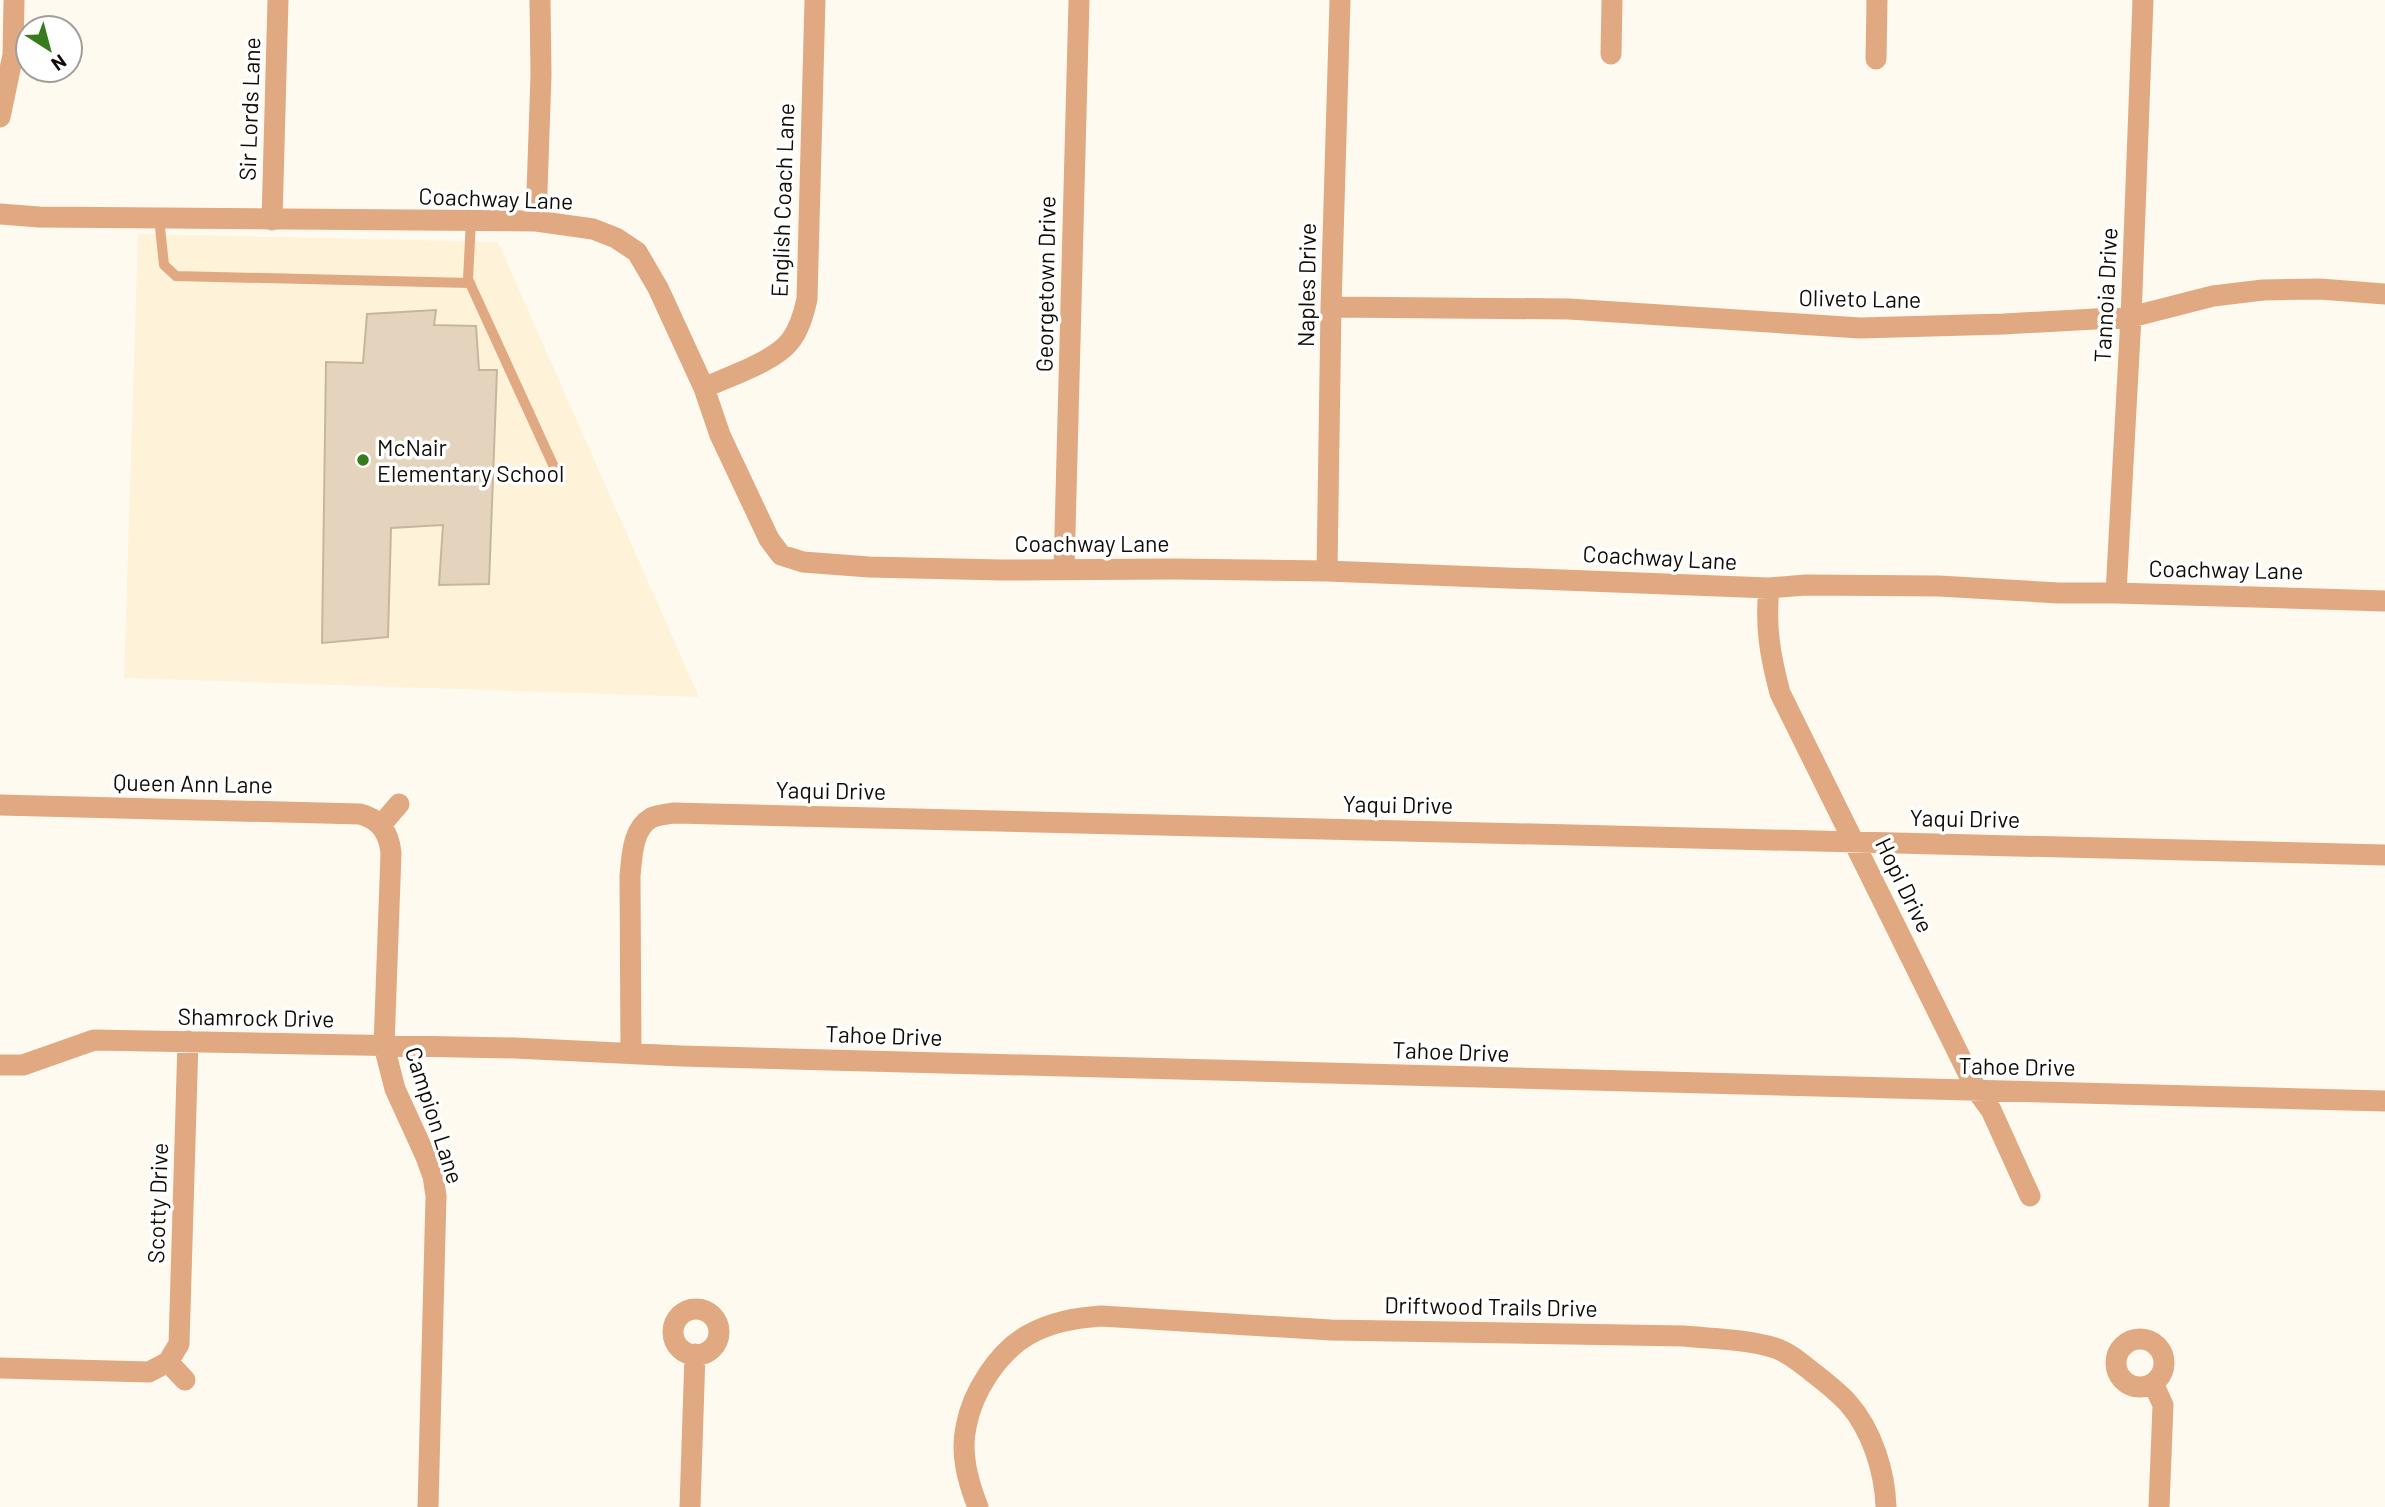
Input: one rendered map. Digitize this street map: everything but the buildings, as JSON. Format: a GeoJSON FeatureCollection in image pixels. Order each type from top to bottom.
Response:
{"type":"FeatureCollection","features":[{"type":"Feature","properties":{"kind":"street"},"geometry":{"type":"LineString","coordinates":[[0,117],[13,55],[14,0]]}},
{"type":"Feature","properties":{"kind":"street","name":"Sir Lords Lane"},"geometry":{"type":"LineString","coordinates":[[272,220],[278,0]]}},
{"type":"Feature","properties":{"kind":"street"},"geometry":{"type":"LineString","coordinates":[[536,222],[541,75],[540,0]]}},
{"type":"Feature","properties":{"kind":"street","name":"English Coach Lane"},"geometry":{"type":"LineString","coordinates":[[704,388],[775,355],[790,341],[802,320],[807,299],[815,0]]}},
{"type":"Feature","properties":{"kind":"street","name":"Georgetown Drive"},"geometry":{"type":"LineString","coordinates":[[1064,570],[1079,0]]}},
{"type":"Feature","properties":{"kind":"street","name":"Naples Drive"},"geometry":{"type":"LineString","coordinates":[[1327,571],[1340,0]]}},
{"type":"Feature","properties":{"kind":"street"},"geometry":{"type":"LineString","coordinates":[[1611,54],[1612,0]]}},
{"type":"Feature","properties":{"kind":"street"},"geometry":{"type":"LineString","coordinates":[[1876,59],[1878,0]]}},
{"type":"Feature","properties":{"kind":"street","name":"Tannoia Drive"},"geometry":{"type":"LineString","coordinates":[[2116,593],[2132,317],[2143,0]]}},
{"type":"Feature","properties":{"kind":"street","name":"Coachway Lane"},"geometry":{"type":"LineString","coordinates":[[0,214],[39,217],[536,222],[593,229],[616,238],[637,251],[658,288],[704,388],[720,435],[743,487],[769,538],[781,555],[803,562],[869,567],[1327,571],[1769,588],[1939,586],[2059,593],[2385,601]]}},
{"type":"Feature","properties":{"kind":"street","name":"Oliveto Lane"},"geometry":{"type":"LineString","coordinates":[[1331,307],[1569,309],[1860,328],[2132,317],[2213,296],[2263,290],[2320,289],[2385,294]]}},
{"type":"Feature","properties":{"kind":"street","name":"Hopi Drive"},"geometry":{"type":"LineString","coordinates":[[1769,588],[1766,618],[1770,654],[1780,693],[1977,1091],[1991,1110],[2030,1196]]}},
{"type":"Feature","properties":{"kind":"street"},"geometry":{"type":"LineString","coordinates":[[381,825],[399,804]]}},
{"type":"Feature","properties":{"kind":"street","name":"Queen Ann Lane"},"geometry":{"type":"LineString","coordinates":[[0,805],[360,814],[381,825]]}},
{"type":"Feature","properties":{"kind":"street","name":"Yaqui Drive"},"geometry":{"type":"LineString","coordinates":[[631,1053],[630,876],[633,849],[640,828],[651,818],[674,813],[2385,855]]}},
{"type":"Feature","properties":{"kind":"street","name":"Campion Lane"},"geometry":{"type":"LineString","coordinates":[[381,825],[387,834],[391,853],[384,1046],[395,1088],[429,1166],[436,1196],[428,1507]]}},
{"type":"Feature","properties":{"kind":"street","name":"Shamrock Drive"},"geometry":{"type":"LineString","coordinates":[[0,1065],[23,1065],[94,1040],[515,1048]]}},
{"type":"Feature","properties":{"kind":"street","name":"Scotty Drive"},"geometry":{"type":"LineString","coordinates":[[168,1362],[179,1344],[188,1041]]}},
{"type":"Feature","properties":{"kind":"street","name":"Tahoe Drive"},"geometry":{"type":"LineString","coordinates":[[515,1048],[681,1056],[2385,1101]]}},
{"type":"Feature","properties":{"kind":"street","name":"Driftwood Trails Drive"},"geometry":{"type":"LineString","coordinates":[[978,1507],[969,1486],[964,1457],[966,1427],[982,1384],[1008,1349],[1027,1336],[1049,1325],[1075,1318],[1101,1316],[1331,1330],[1684,1336],[1739,1341],[1776,1348],[1802,1364],[1849,1404],[1865,1428],[1878,1459],[1886,1491],[1886,1507]]}},
{"type":"Feature","properties":{"kind":"street"},"geometry":{"type":"LineString","coordinates":[[690,1507],[695,1354]]}},
{"type":"Feature","properties":{"kind":"street"},"geometry":{"type":"LineString","coordinates":[[0,1368],[149,1372],[168,1362],[186,1380]]}},
{"type":"Feature","properties":{"kind":"street"},"geometry":{"type":"LineString","coordinates":[[2153,1384],[2163,1405],[2159,1507]]}},
{"type":"Feature","properties":{"kind":"lane"},"geometry":{"type":"LineString","coordinates":[[159,218],[164,265],[176,276],[470,283]]}},
{"type":"Feature","properties":{"kind":"lane"},"geometry":{"type":"LineString","coordinates":[[471,221],[470,283],[554,467]]}},
{"type":"Feature","properties":{"kind":"shaded area","name":"McNair Elementary School"},"geometry":{"type":"Polygon","coordinates":[[[138,234],[498,242],[699,697],[124,678],[138,234]]]}},
{"type":"Feature","properties":{"kind":"place","name":"McNair Elementary School"},"geometry":{"type":"Point","coordinates":[363,460]}}]}
